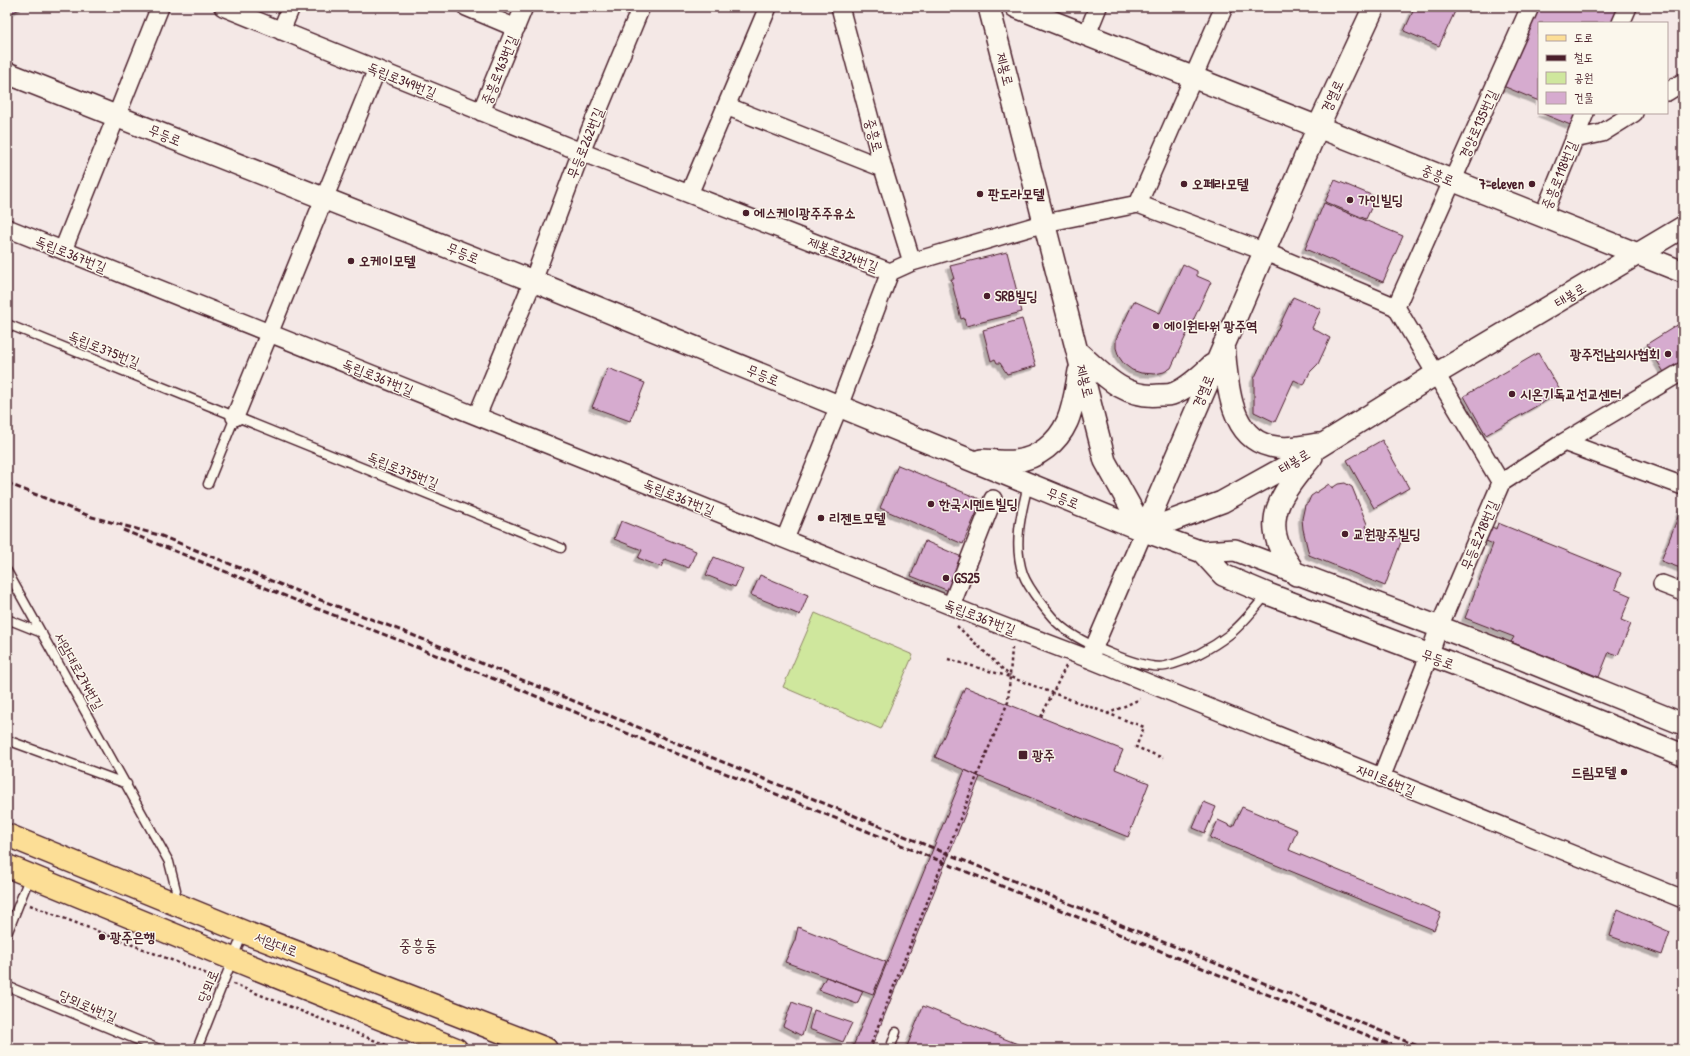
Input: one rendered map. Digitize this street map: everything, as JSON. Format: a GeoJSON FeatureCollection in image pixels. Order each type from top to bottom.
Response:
{"type":"FeatureCollection","features":[{"type":"Feature","properties":{"kind":"main road","name":"서암대로"},"geometry":{"type":"LineString","coordinates":[[7,835],[244,932],[546,1049]]}},
{"type":"Feature","properties":{"kind":"main road"},"geometry":{"type":"LineString","coordinates":[[7,866],[232,959],[456,1049]]}},
{"type":"Feature","properties":{"kind":"street"},"geometry":{"type":"LineString","coordinates":[[63,250],[160,7]]}},
{"type":"Feature","properties":{"kind":"street","name":"독립로349번길"},"geometry":{"type":"LineString","coordinates":[[223,7],[581,152]]}},
{"type":"Feature","properties":{"kind":"street"},"geometry":{"type":"LineString","coordinates":[[281,31],[291,7]]}},
{"type":"Feature","properties":{"kind":"street","name":"중흥로163번길"},"geometry":{"type":"LineString","coordinates":[[466,7],[516,28]]}},
{"type":"Feature","properties":{"kind":"street","name":"중흥로163번길"},"geometry":{"type":"LineString","coordinates":[[482,112],[524,7]]}},
{"type":"Feature","properties":{"kind":"street","name":"무등로262번길"},"geometry":{"type":"LineString","coordinates":[[477,416],[533,281],[581,152],[641,7]]}},
{"type":"Feature","properties":{"kind":"street"},"geometry":{"type":"LineString","coordinates":[[689,194],[768,7]]}},
{"type":"Feature","properties":{"kind":"street","name":"중흥로"},"geometry":{"type":"LineString","coordinates":[[840,7],[883,168],[912,262]]}},
{"type":"Feature","properties":{"kind":"street","name":"제봉로"},"geometry":{"type":"LineString","coordinates":[[989,7],[1105,461],[1144,531]]}},
{"type":"Feature","properties":{"kind":"street","name":"중흥로"},"geometry":{"type":"LineString","coordinates":[[1016,7],[1683,272]]}},
{"type":"Feature","properties":{"kind":"street"},"geometry":{"type":"LineString","coordinates":[[1087,34],[1098,7]]}},
{"type":"Feature","properties":{"kind":"street"},"geometry":{"type":"LineString","coordinates":[[1138,204],[1224,7]]}},
{"type":"Feature","properties":{"kind":"street","name":"경열로"},"geometry":{"type":"LineString","coordinates":[[1144,531],[1263,251],[1318,126],[1374,7]]}},
{"type":"Feature","properties":{"kind":"street","name":"경양로135번길"},"geometry":{"type":"LineString","coordinates":[[1396,307],[1530,7]]}},
{"type":"Feature","properties":{"kind":"street"},"geometry":{"type":"LineString","coordinates":[[1622,22],[1628,7]]}},
{"type":"Feature","properties":{"kind":"street"},"geometry":{"type":"LineString","coordinates":[[235,416],[377,70]]}},
{"type":"Feature","properties":{"kind":"street","name":"무등로"},"geometry":{"type":"LineString","coordinates":[[7,73],[533,281],[1144,531],[1202,552],[1235,550],[1296,575],[1439,627],[1683,724]]}},
{"type":"Feature","properties":{"kind":"street"},"geometry":{"type":"LineString","coordinates":[[1668,91],[1683,82]]}},
{"type":"Feature","properties":{"kind":"street"},"geometry":{"type":"LineString","coordinates":[[726,106],[883,168]]}},
{"type":"Feature","properties":{"kind":"street","name":"중흥로118번길"},"geometry":{"type":"LineString","coordinates":[[1543,216],[1585,114]]}},
{"type":"Feature","properties":{"kind":"street"},"geometry":{"type":"LineString","coordinates":[[1574,139],[1602,133],[1632,114]]}},
{"type":"Feature","properties":{"kind":"street","name":"제봉로324번길"},"geometry":{"type":"LineString","coordinates":[[581,152],[890,272],[912,262],[1045,223]]}},
{"type":"Feature","properties":{"kind":"street"},"geometry":{"type":"LineString","coordinates":[[1045,223],[1138,204],[1263,251],[1396,307],[1501,484]]}},
{"type":"Feature","properties":{"kind":"street","name":"독립로367번길"},"geometry":{"type":"LineString","coordinates":[[7,228],[951,606],[1072,653],[1092,653]]}},
{"type":"Feature","properties":{"kind":"street","name":"태봉로"},"geometry":{"type":"LineString","coordinates":[[1144,531],[1222,502],[1296,461],[1436,374],[1683,228]]}},
{"type":"Feature","properties":{"kind":"street"},"geometry":{"type":"LineString","coordinates":[[785,539],[839,406],[890,272]]}},
{"type":"Feature","properties":{"kind":"street"},"geometry":{"type":"LineString","coordinates":[[1224,343],[1231,399],[1240,422],[1249,433],[1259,442],[1269,446],[1285,448],[1324,443]]}},
{"type":"Feature","properties":{"kind":"street"},"geometry":{"type":"LineString","coordinates":[[965,458],[1016,461],[1032,458],[1045,450],[1058,436],[1067,422],[1079,357],[1114,384],[1134,394],[1151,396],[1173,394],[1192,382],[1216,362]]}},
{"type":"Feature","properties":{"kind":"street","name":"무등로218번길"},"geometry":{"type":"LineString","coordinates":[[1381,778],[1439,627],[1501,484],[1564,442],[1683,371]]}},
{"type":"Feature","properties":{"kind":"street"},"geometry":{"type":"LineString","coordinates":[[1564,442],[1683,486]]}},
{"type":"Feature","properties":{"kind":"street"},"geometry":{"type":"LineString","coordinates":[[1296,575],[1280,549],[1275,534],[1276,512],[1284,492],[1324,443]]}},
{"type":"Feature","properties":{"kind":"street"},"geometry":{"type":"LineString","coordinates":[[951,606],[993,500]]}},
{"type":"Feature","properties":{"kind":"street"},"geometry":{"type":"LineString","coordinates":[[1092,653],[1144,531]]}},
{"type":"Feature","properties":{"kind":"street","name":"무등로"},"geometry":{"type":"LineString","coordinates":[[1202,552],[1223,575],[1268,594],[1429,656],[1491,678],[1683,755]]}},
{"type":"Feature","properties":{"kind":"street"},"geometry":{"type":"LineString","coordinates":[[1662,584],[1683,592]]}},
{"type":"Feature","properties":{"kind":"street","name":"자미로6번길"},"geometry":{"type":"LineString","coordinates":[[1092,653],[1381,778],[1683,899]]}},
{"type":"Feature","properties":{"kind":"lane","name":"독립로375번길"},"geometry":{"type":"LineString","coordinates":[[7,324],[561,548]]}},
{"type":"Feature","properties":{"kind":"lane"},"geometry":{"type":"LineString","coordinates":[[208,484],[235,416]]}},
{"type":"Feature","properties":{"kind":"lane"},"geometry":{"type":"LineString","coordinates":[[1028,484],[1021,512],[1018,541],[1023,575],[1045,608],[1062,628],[1092,653],[1164,667],[1182,661],[1210,648],[1231,633],[1268,594]]}},
{"type":"Feature","properties":{"kind":"lane","name":"서암대로274번길"},"geometry":{"type":"LineString","coordinates":[[7,571],[127,784],[169,862],[176,890],[172,902]]}},
{"type":"Feature","properties":{"kind":"lane"},"geometry":{"type":"LineString","coordinates":[[7,619],[42,632]]}},
{"type":"Feature","properties":{"kind":"lane"},"geometry":{"type":"LineString","coordinates":[[7,740],[127,784]]}},
{"type":"Feature","properties":{"kind":"lane"},"geometry":{"type":"LineString","coordinates":[[7,934],[30,875]]}},
{"type":"Feature","properties":{"kind":"lane","name":"당뫼로"},"geometry":{"type":"LineString","coordinates":[[197,1049],[244,932]]}},
{"type":"Feature","properties":{"kind":"lane","name":"당뫼로4번길"},"geometry":{"type":"LineString","coordinates":[[7,986],[158,1049]]}},
{"type":"Feature","properties":{"kind":"lane"},"geometry":{"type":"LineString","coordinates":[[890,1049],[896,1032]]}},
{"type":"Feature","properties":{"kind":"path"},"geometry":{"type":"LineString","coordinates":[[957,626],[1010,676]]}},
{"type":"Feature","properties":{"kind":"path"},"geometry":{"type":"LineString","coordinates":[[869,1049],[977,776],[1008,702],[1012,648]]}},
{"type":"Feature","properties":{"kind":"path"},"geometry":{"type":"LineString","coordinates":[[1041,717],[1072,653]]}},
{"type":"Feature","properties":{"kind":"path"},"geometry":{"type":"LineString","coordinates":[[948,659],[1010,676],[1144,728],[1136,747],[1163,758]]}},
{"type":"Feature","properties":{"kind":"path"},"geometry":{"type":"LineString","coordinates":[[1107,714],[1140,699]]}},
{"type":"Feature","properties":{"kind":"path"},"geometry":{"type":"LineString","coordinates":[[20,902],[224,980],[396,1049]]}},
{"type":"Feature","properties":{"kind":"green space"},"geometry":{"type":"Polygon","coordinates":[[[815,613],[913,655],[881,729],[783,687],[815,613]]]}},
{"type":"Feature","properties":{"kind":"building"},"geometry":{"type":"Polygon","coordinates":[[[7,7],[24,7],[7,15],[7,7]]]}},
{"type":"Feature","properties":{"kind":"building"},"geometry":{"type":"Polygon","coordinates":[[[1415,7],[1457,7],[1439,46],[1404,31],[1415,7]]]}},
{"type":"Feature","properties":{"kind":"building"},"geometry":{"type":"Polygon","coordinates":[[[1536,7],[1622,7],[1615,22],[1538,22],[1538,101],[1503,86],[1536,7]]]}},
{"type":"Feature","properties":{"kind":"building"},"geometry":{"type":"Polygon","coordinates":[[[1543,114],[1578,114],[1573,126],[1543,114]]]}},
{"type":"Feature","properties":{"kind":"building","name":"가인빌딩"},"geometry":{"type":"Polygon","coordinates":[[[1335,180],[1376,197],[1366,219],[1325,202],[1335,180]]]}},
{"type":"Feature","properties":{"kind":"building"},"geometry":{"type":"Polygon","coordinates":[[[1324,203],[1403,236],[1383,282],[1305,249],[1324,203]]]}},
{"type":"Feature","properties":{"kind":"building","name":"SRB빌딩"},"geometry":{"type":"Polygon","coordinates":[[[1007,252],[1022,312],[966,326],[964,318],[961,319],[951,279],[954,279],[950,266],[1007,252]]]}},
{"type":"Feature","properties":{"kind":"building","name":"에이원타워 광주역"},"geometry":{"type":"Polygon","coordinates":[[[1183,264],[1197,271],[1197,276],[1211,282],[1171,368],[1164,372],[1155,374],[1141,373],[1132,370],[1124,364],[1119,357],[1116,348],[1116,339],[1134,301],[1160,313],[1183,264]]]}},
{"type":"Feature","properties":{"kind":"building"},"geometry":{"type":"Polygon","coordinates":[[[1293,297],[1321,309],[1312,328],[1330,338],[1318,364],[1310,372],[1304,385],[1294,380],[1275,422],[1254,412],[1254,379],[1293,297]]]}},
{"type":"Feature","properties":{"kind":"building"},"geometry":{"type":"Polygon","coordinates":[[[1022,319],[1036,366],[1007,374],[1000,363],[997,363],[995,359],[991,361],[983,330],[1022,319]]]}},
{"type":"Feature","properties":{"kind":"building","name":"광주전남의사협회"},"geometry":{"type":"Polygon","coordinates":[[[1679,324],[1683,330],[1683,363],[1665,374],[1647,344],[1679,324]]]}},
{"type":"Feature","properties":{"kind":"building","name":"시온기독교선교센터"},"geometry":{"type":"Polygon","coordinates":[[[1538,353],[1561,392],[1486,435],[1464,396],[1538,353]]]}},
{"type":"Feature","properties":{"kind":"building"},"geometry":{"type":"Polygon","coordinates":[[[608,368],[645,383],[630,421],[592,407],[608,368]]]}},
{"type":"Feature","properties":{"kind":"building"},"geometry":{"type":"Polygon","coordinates":[[[1382,440],[1409,488],[1374,508],[1347,460],[1382,440]]]}},
{"type":"Feature","properties":{"kind":"building","name":"한국시멘트빌딩"},"geometry":{"type":"Polygon","coordinates":[[[898,465],[982,500],[963,544],[880,508],[898,465]]]}},
{"type":"Feature","properties":{"kind":"building","name":"교원광주빌딩"},"geometry":{"type":"Polygon","coordinates":[[[1345,483],[1352,487],[1367,524],[1366,527],[1402,539],[1385,586],[1309,555],[1302,519],[1305,505],[1308,503],[1311,496],[1329,484],[1332,488],[1338,484],[1345,483]]]}},
{"type":"Feature","properties":{"kind":"building"},"geometry":{"type":"Polygon","coordinates":[[[1683,504],[1683,569],[1661,561],[1683,504]]]}},
{"type":"Feature","properties":{"kind":"building"},"geometry":{"type":"Polygon","coordinates":[[[621,521],[696,551],[689,568],[665,559],[661,567],[638,558],[642,550],[614,539],[621,521]]]}},
{"type":"Feature","properties":{"kind":"building"},"geometry":{"type":"Polygon","coordinates":[[[1498,523],[1621,573],[1615,589],[1631,596],[1621,620],[1631,624],[1618,655],[1609,652],[1599,677],[1511,642],[1514,637],[1465,618],[1493,544],[1484,540],[1488,525],[1496,529],[1498,523]]]}},
{"type":"Feature","properties":{"kind":"building"},"geometry":{"type":"Polygon","coordinates":[[[925,541],[964,558],[949,591],[911,576],[925,541]]]}},
{"type":"Feature","properties":{"kind":"building"},"geometry":{"type":"Polygon","coordinates":[[[714,557],[743,569],[735,587],[706,575],[714,557]]]}},
{"type":"Feature","properties":{"kind":"building"},"geometry":{"type":"Polygon","coordinates":[[[760,575],[808,595],[800,615],[751,595],[760,575]]]}},
{"type":"Feature","properties":{"kind":"building"},"geometry":{"type":"Polygon","coordinates":[[[965,687],[1123,750],[1115,769],[1149,783],[1128,837],[987,780],[935,757],[965,687]]]}},
{"type":"Feature","properties":{"kind":"building"},"geometry":{"type":"Polygon","coordinates":[[[965,770],[980,777],[871,1049],[852,1049],[965,770]]]}},
{"type":"Feature","properties":{"kind":"building"},"geometry":{"type":"Polygon","coordinates":[[[1204,802],[1216,807],[1205,833],[1193,828],[1204,802]]]}},
{"type":"Feature","properties":{"kind":"building"},"geometry":{"type":"Polygon","coordinates":[[[1242,807],[1297,830],[1289,850],[1441,913],[1434,930],[1210,838],[1218,820],[1233,827],[1242,807]]]}},
{"type":"Feature","properties":{"kind":"building"},"geometry":{"type":"Polygon","coordinates":[[[1618,909],[1670,932],[1662,955],[1610,936],[1618,909]]]}},
{"type":"Feature","properties":{"kind":"building"},"geometry":{"type":"Polygon","coordinates":[[[798,927],[886,962],[873,994],[785,962],[795,940],[798,927]]]}},
{"type":"Feature","properties":{"kind":"building"},"geometry":{"type":"Polygon","coordinates":[[[826,977],[863,991],[857,1004],[819,990],[826,977]]]}},
{"type":"Feature","properties":{"kind":"building"},"geometry":{"type":"Polygon","coordinates":[[[792,1002],[810,1009],[802,1036],[783,1026],[792,1002]]]}},
{"type":"Feature","properties":{"kind":"building"},"geometry":{"type":"Polygon","coordinates":[[[923,1006],[1030,1049],[906,1049],[923,1006]]]}},
{"type":"Feature","properties":{"kind":"building"},"geometry":{"type":"Polygon","coordinates":[[[814,1010],[852,1023],[843,1042],[809,1029],[814,1010]]]}},
{"type":"Feature","properties":{"kind":"building"},"geometry":{"type":"Polygon","coordinates":[[[800,1045],[810,1049],[798,1049],[800,1045]]]}},
{"type":"Feature","properties":{"kind":"railway"},"geometry":{"type":"LineString","coordinates":[[7,483],[92,517],[159,535],[289,588],[405,632],[1425,1049]]}},
{"type":"Feature","properties":{"kind":"railway"},"geometry":{"type":"LineString","coordinates":[[123,530],[310,606],[401,641],[1401,1049]]}},
{"type":"Feature","properties":{"kind":"place","name":"오페라모텔"},"geometry":{"type":"Point","coordinates":[1184,184]}},
{"type":"Feature","properties":{"kind":"place","name":"7-eleven"},"geometry":{"type":"Point","coordinates":[1532,184]}},
{"type":"Feature","properties":{"kind":"place","name":"판도라모텔"},"geometry":{"type":"Point","coordinates":[980,194]}},
{"type":"Feature","properties":{"kind":"place","name":"가인빌딩"},"geometry":{"type":"Point","coordinates":[1350,200]}},
{"type":"Feature","properties":{"kind":"place","name":"에스케이광주주유소"},"geometry":{"type":"Point","coordinates":[746,213]}},
{"type":"Feature","properties":{"kind":"place","name":"오케이모텔"},"geometry":{"type":"Point","coordinates":[351,261]}},
{"type":"Feature","properties":{"kind":"place","name":"SRB빌딩"},"geometry":{"type":"Point","coordinates":[987,296]}},
{"type":"Feature","properties":{"kind":"place","name":"에이원타워 광주역"},"geometry":{"type":"Point","coordinates":[1156,326]}},
{"type":"Feature","properties":{"kind":"place","name":"광주전남의사협회"},"geometry":{"type":"Point","coordinates":[1668,354]}},
{"type":"Feature","properties":{"kind":"place","name":"시온기독교선교센터"},"geometry":{"type":"Point","coordinates":[1512,394]}},
{"type":"Feature","properties":{"kind":"place","name":"한국시멘트빌딩"},"geometry":{"type":"Point","coordinates":[931,504]}},
{"type":"Feature","properties":{"kind":"place","name":"리젠트모텔"},"geometry":{"type":"Point","coordinates":[821,518]}},
{"type":"Feature","properties":{"kind":"place","name":"교원광주빌딩"},"geometry":{"type":"Point","coordinates":[1345,534]}},
{"type":"Feature","properties":{"kind":"place","name":"GS25"},"geometry":{"type":"Point","coordinates":[946,578]}},
{"type":"Feature","properties":{"kind":"place","name":"광주"},"geometry":{"type":"Point","coordinates":[1023,755]}},
{"type":"Feature","properties":{"kind":"place","name":"드림모텔"},"geometry":{"type":"Point","coordinates":[1624,772]}},
{"type":"Feature","properties":{"kind":"place","name":"광주은행"},"geometry":{"type":"Point","coordinates":[102,937]}},
{"type":"Feature","properties":{"kind":"district","name":"중흥동"},"geometry":{"type":"Point","coordinates":[418,945]}}]}
